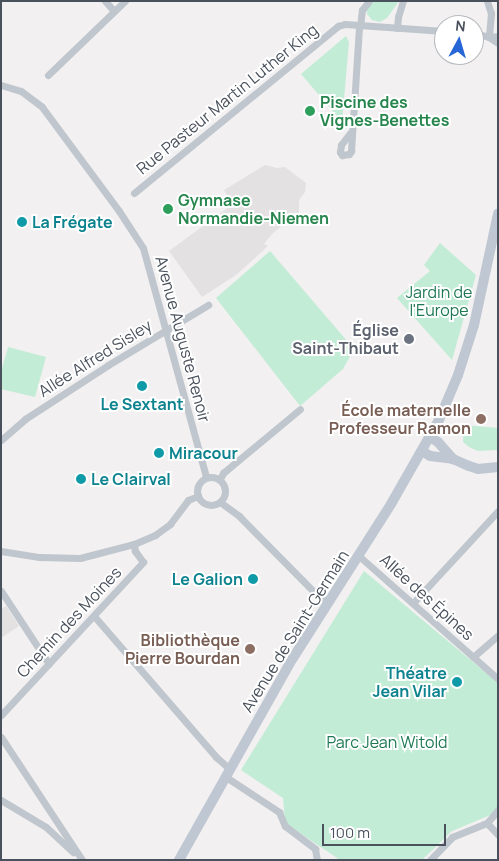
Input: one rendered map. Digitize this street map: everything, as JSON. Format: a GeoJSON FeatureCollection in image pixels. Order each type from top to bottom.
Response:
{"type":"FeatureCollection","features":[{"type":"Feature","properties":{"kind":"main road","name":"Avenue de Saint-Germain"},"geometry":{"type":"LineString","coordinates":[[179,860],[293,658],[359,556],[439,420],[458,376],[474,325],[498,214]]}},
{"type":"Feature","properties":{"kind":"main road"},"geometry":{"type":"LineString","coordinates":[[430,437],[438,442],[453,459]]}},
{"type":"Feature","properties":{"kind":"main road"},"geometry":{"type":"LineString","coordinates":[[422,451],[430,456],[453,459],[478,469],[498,467]]}},
{"type":"Feature","properties":{"kind":"street"},"geometry":{"type":"LineString","coordinates":[[105,1],[114,11]]}},
{"type":"Feature","properties":{"kind":"street"},"geometry":{"type":"LineString","coordinates":[[48,75],[125,1]]}},
{"type":"Feature","properties":{"kind":"street"},"geometry":{"type":"LineString","coordinates":[[350,133],[362,10],[368,1]]}},
{"type":"Feature","properties":{"kind":"street"},"geometry":{"type":"LineString","coordinates":[[398,28],[398,17],[403,1]]}},
{"type":"Feature","properties":{"kind":"street"},"geometry":{"type":"LineString","coordinates":[[488,4],[491,13],[489,36]]}},
{"type":"Feature","properties":{"kind":"street","name":"Rue Pasteur Martin Luther King"},"geometry":{"type":"LineString","coordinates":[[134,194],[338,26],[345,24],[360,26]]}},
{"type":"Feature","properties":{"kind":"street"},"geometry":{"type":"LineString","coordinates":[[360,26],[434,30]]}},
{"type":"Feature","properties":{"kind":"street"},"geometry":{"type":"LineString","coordinates":[[484,35],[498,36]]}},
{"type":"Feature","properties":{"kind":"street"},"geometry":{"type":"LineString","coordinates":[[489,36],[498,43]]}},
{"type":"Feature","properties":{"kind":"street","name":"Avenue Auguste Renoir"},"geometry":{"type":"LineString","coordinates":[[1,85],[20,92],[42,107],[123,217],[143,248],[167,329],[206,477]]}},
{"type":"Feature","properties":{"kind":"street","name":"Allée Alfred Sisley"},"geometry":{"type":"LineString","coordinates":[[1,440],[24,419],[208,305]]}},
{"type":"Feature","properties":{"kind":"street"},"geometry":{"type":"LineString","coordinates":[[220,479],[223,473],[300,408]]}},
{"type":"Feature","properties":{"kind":"street"},"geometry":{"type":"LineString","coordinates":[[220,502],[225,491],[220,479],[213,476],[206,477],[198,485],[198,496],[207,504],[220,502],[239,516],[316,594],[328,602]]}},
{"type":"Feature","properties":{"kind":"street"},"geometry":{"type":"LineString","coordinates":[[1,551],[40,557],[80,558],[134,544],[155,535],[170,524],[188,500],[198,496]]}},
{"type":"Feature","properties":{"kind":"street"},"geometry":{"type":"LineString","coordinates":[[413,603],[498,511]]}},
{"type":"Feature","properties":{"kind":"street","name":"Chemin des Moines"},"geometry":{"type":"LineString","coordinates":[[1,715],[143,562],[135,552],[134,544]]}},
{"type":"Feature","properties":{"kind":"street","name":"Allée des Épines"},"geometry":{"type":"LineString","coordinates":[[359,556],[498,679]]}},
{"type":"Feature","properties":{"kind":"street"},"geometry":{"type":"LineString","coordinates":[[1,591],[48,664]]}},
{"type":"Feature","properties":{"kind":"street"},"geometry":{"type":"LineString","coordinates":[[94,616],[228,773],[279,812],[285,826],[315,849],[317,860]]}},
{"type":"Feature","properties":{"kind":"street"},"geometry":{"type":"LineString","coordinates":[[473,657],[498,635]]}},
{"type":"Feature","properties":{"kind":"street"},"geometry":{"type":"LineString","coordinates":[[1,738],[80,858]]}},
{"type":"Feature","properties":{"kind":"street"},"geometry":{"type":"LineString","coordinates":[[1,800],[46,827],[80,858]]}},
{"type":"Feature","properties":{"kind":"street"},"geometry":{"type":"LineString","coordinates":[[430,860],[452,837],[487,823],[498,810]]}},
{"type":"Feature","properties":{"kind":"street"},"geometry":{"type":"LineString","coordinates":[[487,823],[498,835]]}},
{"type":"Feature","properties":{"kind":"shaded area"},"geometry":{"type":"Polygon","coordinates":[[[265,165],[277,168],[285,167],[306,183],[305,192],[299,200],[299,212],[272,234],[264,244],[268,246],[236,275],[202,297],[169,251],[233,204],[224,190],[265,165]]]}},
{"type":"Feature","properties":{"kind":"shaded area"},"geometry":{"type":"Polygon","coordinates":[[[6,606],[19,626],[1,638],[1,609],[6,606]]]}},
{"type":"Feature","properties":{"kind":"green space"},"geometry":{"type":"Polygon","coordinates":[[[374,1],[399,1],[387,18],[380,22],[372,20],[367,14],[367,8],[374,1]]]}},
{"type":"Feature","properties":{"kind":"green space"},"geometry":{"type":"Polygon","coordinates":[[[346,36],[349,42],[342,122],[301,74],[346,36]]]}},
{"type":"Feature","properties":{"kind":"green space","name":"Jardin de l'Europe"},"geometry":{"type":"Polygon","coordinates":[[[440,243],[476,275],[452,360],[397,298],[430,271],[424,265],[440,243]]]}},
{"type":"Feature","properties":{"kind":"green space"},"geometry":{"type":"Polygon","coordinates":[[[270,251],[354,349],[343,369],[300,406],[216,298],[270,251]]]}},
{"type":"Feature","properties":{"kind":"green space"},"geometry":{"type":"Polygon","coordinates":[[[8,347],[46,357],[35,397],[1,389],[1,372],[8,347]]]}},
{"type":"Feature","properties":{"kind":"green space"},"geometry":{"type":"Polygon","coordinates":[[[464,425],[498,428],[498,450],[478,451],[469,447],[463,442],[464,425]]]}},
{"type":"Feature","properties":{"kind":"green space","name":"Parc Jean Witold"},"geometry":{"type":"Polygon","coordinates":[[[364,571],[498,683],[498,807],[493,814],[452,831],[422,860],[340,860],[285,823],[283,798],[241,770],[364,571]]]}},
{"type":"Feature","properties":{"kind":"place","name":"Piscine des Vignes-Benettes"},"geometry":{"type":"Point","coordinates":[310,111]}},
{"type":"Feature","properties":{"kind":"place","name":"Gymnase Normandie-Niemen"},"geometry":{"type":"Point","coordinates":[168,209]}},
{"type":"Feature","properties":{"kind":"place","name":"La Frégate"},"geometry":{"type":"Point","coordinates":[22,222]}},
{"type":"Feature","properties":{"kind":"place","name":"Église Saint-Thibaut"},"geometry":{"type":"Point","coordinates":[409,339]}},
{"type":"Feature","properties":{"kind":"place","name":"Le Sextant"},"geometry":{"type":"Point","coordinates":[142,386]}},
{"type":"Feature","properties":{"kind":"place","name":"École maternelle Professeur Ramon"},"geometry":{"type":"Point","coordinates":[481,419]}},
{"type":"Feature","properties":{"kind":"place","name":"Miracour"},"geometry":{"type":"Point","coordinates":[159,453]}},
{"type":"Feature","properties":{"kind":"place","name":"Le Clairval"},"geometry":{"type":"Point","coordinates":[81,479]}},
{"type":"Feature","properties":{"kind":"place","name":"Le Galion"},"geometry":{"type":"Point","coordinates":[253,579]}},
{"type":"Feature","properties":{"kind":"place","name":"Bibliothèque Pierre Bourdan"},"geometry":{"type":"Point","coordinates":[250,649]}},
{"type":"Feature","properties":{"kind":"place","name":"Théatre Jean Vilar"},"geometry":{"type":"Point","coordinates":[457,682]}}]}
